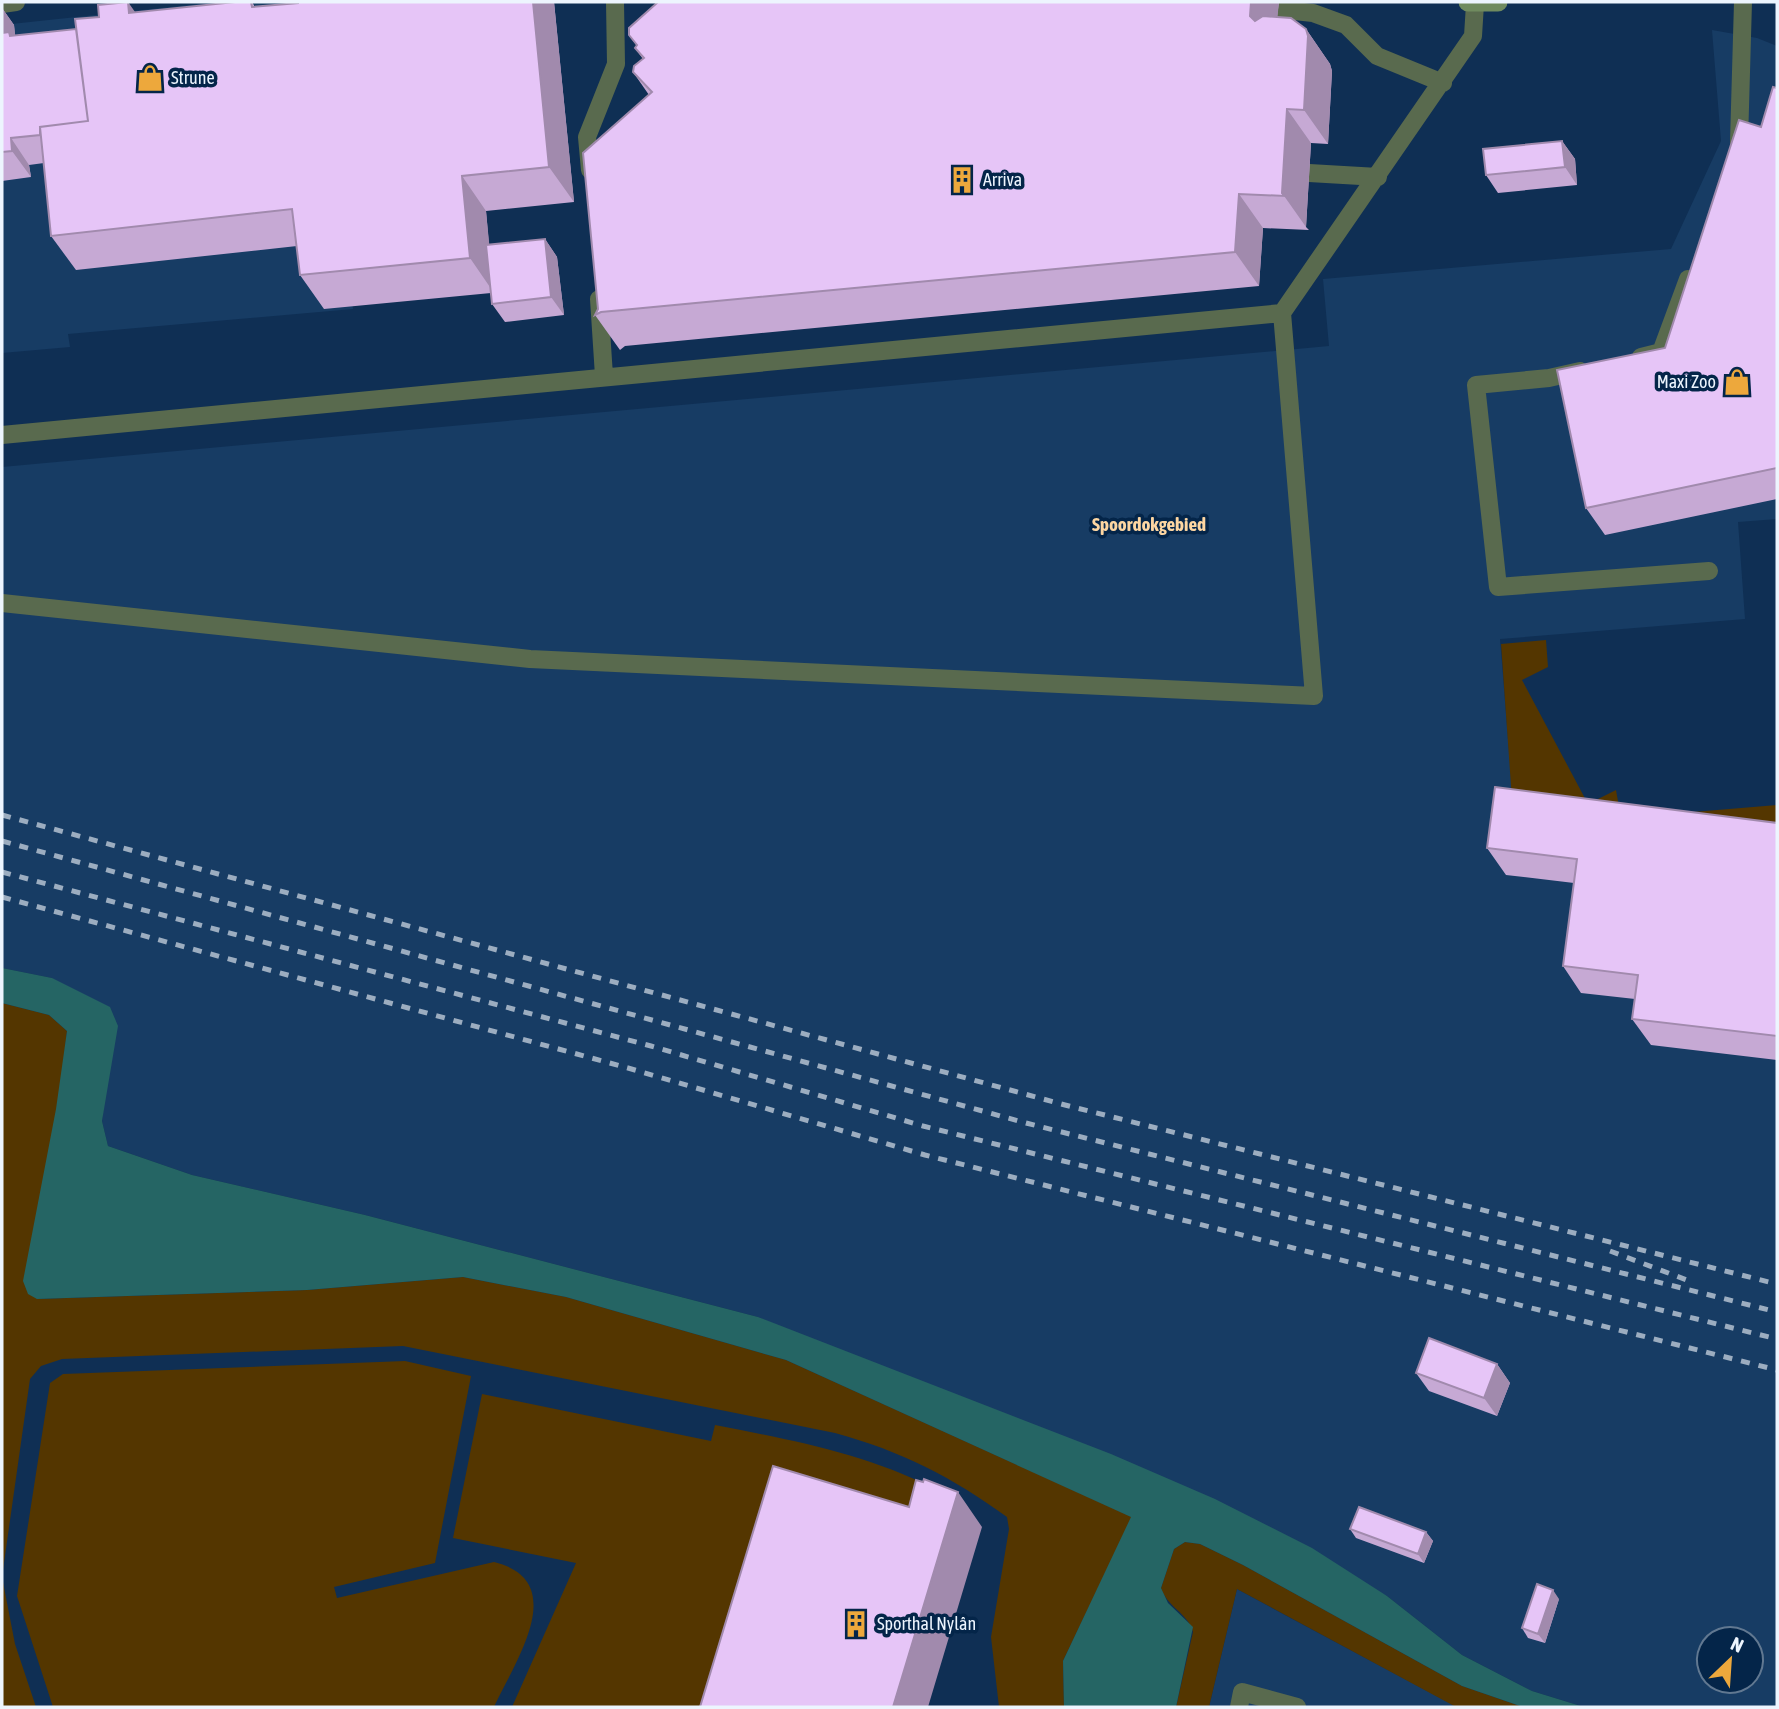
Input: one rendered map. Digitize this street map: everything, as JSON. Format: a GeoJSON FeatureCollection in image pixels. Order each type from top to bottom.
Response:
{"type":"FeatureCollection","features":[{"type":"Feature","properties":{"kind":"main road"},"geometry":{"type":"LineString","coordinates":[[1472,3],[1498,2]]}},
{"type":"Feature","properties":{"kind":"lane"},"geometry":{"type":"LineString","coordinates":[[2,4],[16,2]]}},
{"type":"Feature","properties":{"kind":"lane"},"geometry":{"type":"LineString","coordinates":[[591,190],[587,136],[616,64],[615,2]]}},
{"type":"Feature","properties":{"kind":"lane"},"geometry":{"type":"LineString","coordinates":[[1734,158],[1739,145],[1743,2]]}},
{"type":"Feature","properties":{"kind":"lane"},"geometry":{"type":"LineString","coordinates":[[2,603],[530,659],[1314,696],[1282,313],[1473,36],[1472,3]]}},
{"type":"Feature","properties":{"kind":"lane"},"geometry":{"type":"LineString","coordinates":[[1276,9],[1313,13],[1346,25],[1377,55],[1443,83]]}},
{"type":"Feature","properties":{"kind":"lane"},"geometry":{"type":"LineString","coordinates":[[1309,173],[1378,177]]}},
{"type":"Feature","properties":{"kind":"lane"},"geometry":{"type":"LineString","coordinates":[[1623,361],[1661,352],[1695,262]]}},
{"type":"Feature","properties":{"kind":"lane"},"geometry":{"type":"LineString","coordinates":[[597,283],[604,376]]}},
{"type":"Feature","properties":{"kind":"lane"},"geometry":{"type":"LineString","coordinates":[[2,435],[1282,313]]}},
{"type":"Feature","properties":{"kind":"lane"},"geometry":{"type":"LineString","coordinates":[[1598,367],[1549,378],[1476,385],[1498,587],[1709,571]]}},
{"type":"Feature","properties":{"kind":"lane"},"geometry":{"type":"LineString","coordinates":[[1238,1707],[1242,1692],[1297,1707]]}},
{"type":"Feature","properties":{"kind":"shaded area"},"geometry":{"type":"Polygon","coordinates":[[[217,2],[318,2],[353,309],[68,334],[70,347],[2,353],[2,25],[217,2]]]}},
{"type":"Feature","properties":{"kind":"shaded area"},"geometry":{"type":"Polygon","coordinates":[[[1712,30],[1757,38],[1777,46],[1777,519],[1738,522],[1745,619],[1500,639],[1514,814],[1777,847],[1777,1707],[1584,1707],[1532,1691],[1462,1655],[1387,1596],[758,1317],[365,1215],[192,1175],[108,1146],[102,1121],[105,1092],[52,978],[2,968],[2,467],[1329,346],[1323,279],[1671,249],[1721,141],[1712,30]]]}},
{"type":"Feature","properties":{"kind":"shaded area"},"geometry":{"type":"Polygon","coordinates":[[[1546,640],[1548,667],[1522,680],[1588,804],[1616,790],[1621,818],[1777,805],[1777,847],[1513,814],[1501,644],[1546,640]]]}},
{"type":"Feature","properties":{"kind":"shaded area"},"geometry":{"type":"Polygon","coordinates":[[[2,968],[52,978],[110,1007],[118,1026],[102,1121],[108,1146],[192,1175],[365,1215],[758,1317],[1111,1454],[1215,1499],[1312,1548],[1387,1596],[1462,1655],[1532,1691],[1584,1707],[1523,1707],[1462,1686],[1243,1565],[1200,1544],[1185,1542],[1174,1549],[1161,1588],[1168,1603],[1193,1627],[1176,1707],[1064,1707],[1063,1661],[1131,1517],[786,1360],[566,1297],[463,1277],[307,1290],[37,1299],[28,1294],[23,1281],[56,1109],[67,1031],[49,1015],[2,1003],[2,968]]]}},
{"type":"Feature","properties":{"kind":"shaded area"},"geometry":{"type":"Polygon","coordinates":[[[2,1003],[49,1015],[67,1031],[37,1299],[307,1290],[463,1277],[566,1297],[786,1360],[1132,1517],[1063,1661],[1064,1707],[999,1707],[991,1637],[1009,1529],[1007,1517],[946,1478],[882,1448],[835,1433],[403,1346],[62,1359],[41,1366],[30,1379],[2,1577],[2,1003]]]}},
{"type":"Feature","properties":{"kind":"shaded area"},"geometry":{"type":"Polygon","coordinates":[[[405,1361],[471,1376],[435,1563],[334,1587],[337,1598],[494,1562],[517,1572],[530,1586],[534,1605],[531,1625],[494,1707],[53,1707],[17,1596],[50,1383],[63,1374],[405,1361]]]}},
{"type":"Feature","properties":{"kind":"shaded area"},"geometry":{"type":"Polygon","coordinates":[[[482,1394],[711,1441],[715,1425],[771,1436],[854,1457],[933,1488],[728,1707],[512,1707],[576,1563],[453,1538],[482,1394]]]}},
{"type":"Feature","properties":{"kind":"shaded area"},"geometry":{"type":"Polygon","coordinates":[[[1185,1542],[1200,1544],[1243,1565],[1462,1686],[1523,1707],[1456,1707],[1237,1589],[1209,1707],[1176,1707],[1193,1632],[1187,1620],[1168,1600],[1161,1588],[1174,1549],[1185,1542]]]}},
{"type":"Feature","properties":{"kind":"shaded area"},"geometry":{"type":"Polygon","coordinates":[[[2,1577],[15,1644],[36,1707],[2,1707],[2,1577]]]}},
{"type":"Feature","properties":{"kind":"shaded area"},"geometry":{"type":"Polygon","coordinates":[[[1237,1589],[1281,1613],[1457,1707],[1209,1707],[1237,1589]]]}},
{"type":"Feature","properties":{"kind":"building"},"geometry":{"type":"Polygon","coordinates":[[[128,2],[129,13],[235,2],[251,2],[252,7],[298,2],[533,2],[549,167],[462,176],[470,258],[300,275],[292,209],[51,236],[40,127],[88,121],[75,19],[99,17],[98,5],[128,2]]]}},
{"type":"Feature","properties":{"kind":"building","name":"Arriva"},"geometry":{"type":"Polygon","coordinates":[[[658,2],[1251,2],[1250,16],[1255,21],[1263,16],[1291,18],[1306,29],[1308,36],[1304,110],[1287,109],[1282,193],[1285,196],[1239,194],[1235,252],[601,312],[595,315],[598,309],[583,153],[652,92],[633,72],[634,66],[644,58],[635,48],[637,45],[629,35],[629,28],[658,2]]]}},
{"type":"Feature","properties":{"kind":"building"},"geometry":{"type":"Polygon","coordinates":[[[76,29],[88,121],[40,127],[40,135],[11,138],[12,151],[2,152],[2,33],[9,32],[10,36],[76,29]]]}},
{"type":"Feature","properties":{"kind":"building"},"geometry":{"type":"Polygon","coordinates":[[[1773,87],[1777,88],[1777,468],[1586,508],[1557,370],[1665,348],[1739,120],[1761,127],[1773,87]]]}},
{"type":"Feature","properties":{"kind":"building"},"geometry":{"type":"Polygon","coordinates":[[[1562,141],[1565,167],[1486,175],[1483,149],[1562,141]]]}},
{"type":"Feature","properties":{"kind":"building"},"geometry":{"type":"Polygon","coordinates":[[[545,239],[551,297],[492,304],[486,245],[545,239]]]}},
{"type":"Feature","properties":{"kind":"building"},"geometry":{"type":"Polygon","coordinates":[[[1495,787],[1777,823],[1777,1036],[1632,1019],[1638,975],[1563,966],[1577,859],[1487,848],[1495,787]]]}},
{"type":"Feature","properties":{"kind":"building"},"geometry":{"type":"Polygon","coordinates":[[[1429,1338],[1497,1364],[1484,1398],[1416,1373],[1429,1338]]]}},
{"type":"Feature","properties":{"kind":"building","name":"Sporthal Nylân"},"geometry":{"type":"Polygon","coordinates":[[[773,1466],[909,1507],[916,1480],[923,1482],[924,1479],[958,1492],[893,1707],[700,1707],[773,1466]]]}},
{"type":"Feature","properties":{"kind":"building"},"geometry":{"type":"Polygon","coordinates":[[[1359,1507],[1426,1532],[1418,1554],[1350,1529],[1359,1507]]]}},
{"type":"Feature","properties":{"kind":"building"},"geometry":{"type":"Polygon","coordinates":[[[1537,1584],[1553,1590],[1538,1634],[1522,1628],[1537,1584]]]}},
{"type":"Feature","properties":{"kind":"railway"},"geometry":{"type":"LineString","coordinates":[[2,815],[1065,1105],[1777,1284]]}},
{"type":"Feature","properties":{"kind":"railway"},"geometry":{"type":"LineString","coordinates":[[2,841],[1026,1123],[1777,1312]]}},
{"type":"Feature","properties":{"kind":"railway"},"geometry":{"type":"LineString","coordinates":[[2,872],[651,1046],[923,1126],[1777,1339]]}},
{"type":"Feature","properties":{"kind":"railway"},"geometry":{"type":"LineString","coordinates":[[2,897],[628,1068],[925,1155],[1777,1370]]}},
{"type":"Feature","properties":{"kind":"railway"},"geometry":{"type":"LineString","coordinates":[[1610,1251],[1692,1282]]}},
{"type":"Feature","properties":{"kind":"place","name":"Strune"},"geometry":{"type":"Point","coordinates":[150,78]}},
{"type":"Feature","properties":{"kind":"place","name":"Arriva"},"geometry":{"type":"Point","coordinates":[962,180]}},
{"type":"Feature","properties":{"kind":"place","name":"Maxi Zoo"},"geometry":{"type":"Point","coordinates":[1737,382]}},
{"type":"Feature","properties":{"kind":"place","name":"Sporthal Nylân"},"geometry":{"type":"Point","coordinates":[856,1624]}},
{"type":"Feature","properties":{"kind":"district","name":"Spoordokgebied"},"geometry":{"type":"Point","coordinates":[1149,524]}}]}
